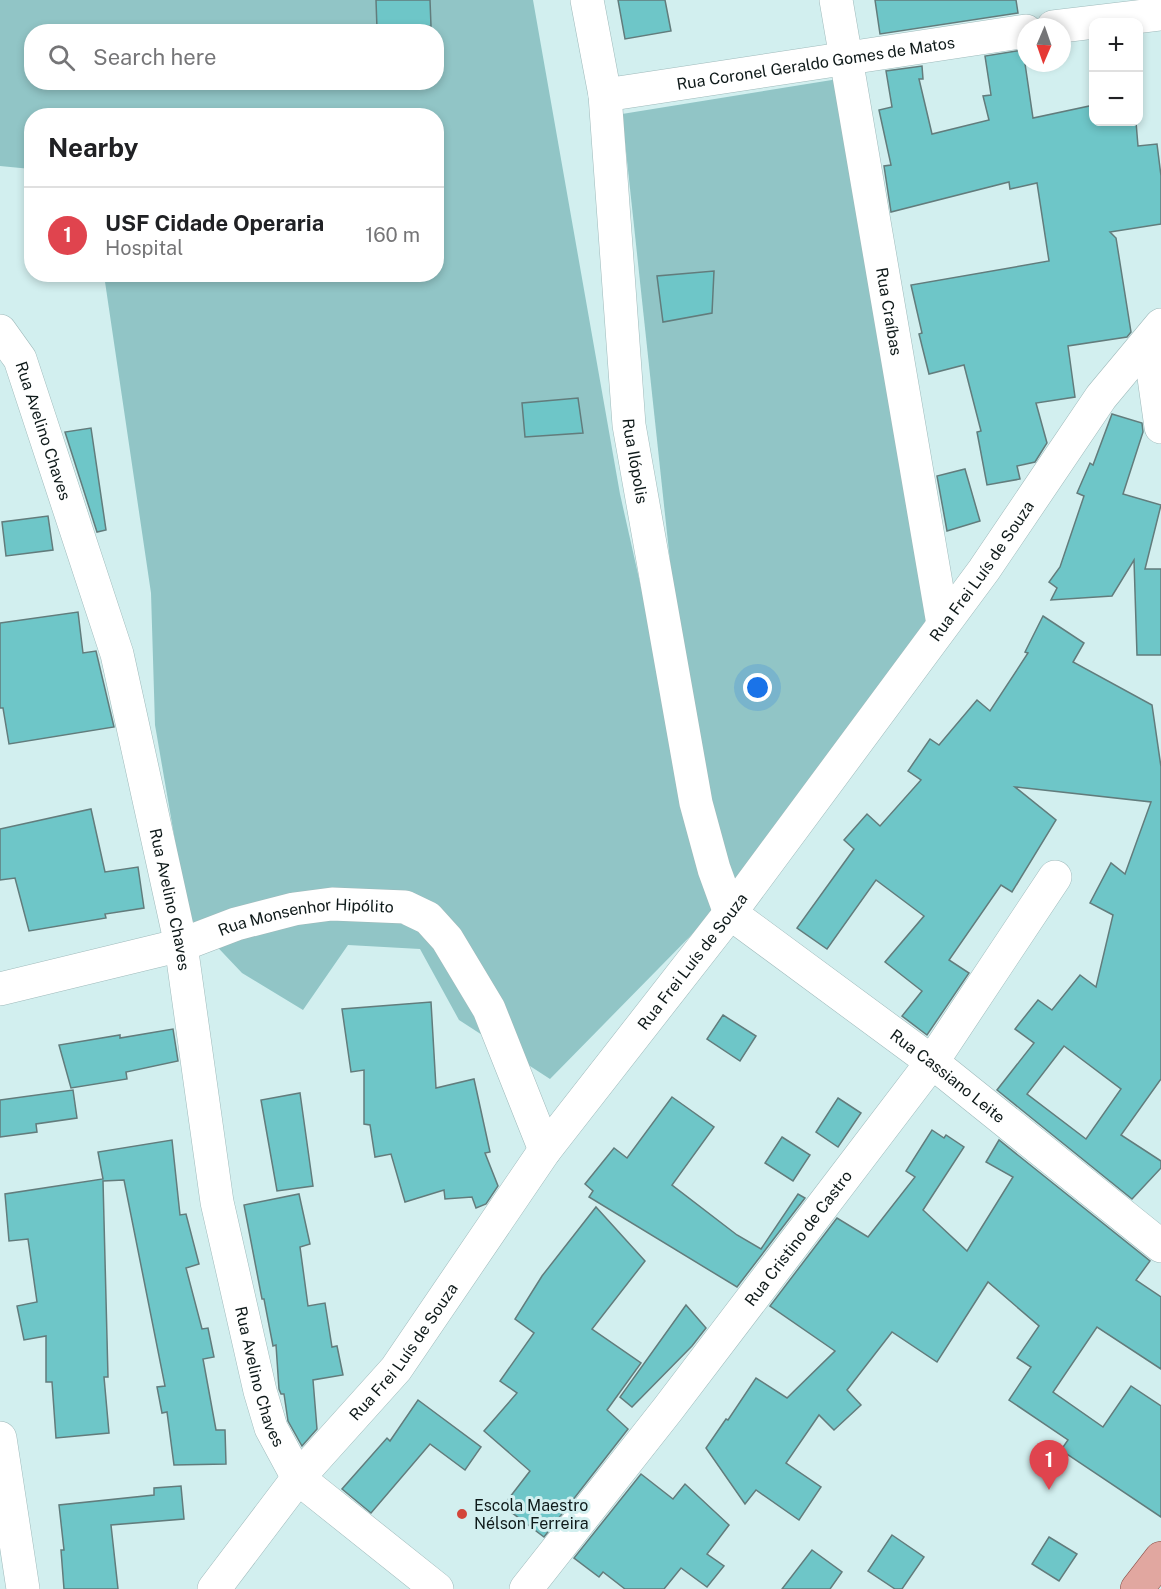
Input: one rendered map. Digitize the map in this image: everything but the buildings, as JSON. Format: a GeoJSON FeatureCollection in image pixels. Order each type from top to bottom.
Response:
{"type":"FeatureCollection","features":[{"type":"Feature","properties":{"kind":"main road"},"geometry":{"type":"LineString","coordinates":[[1137,1589],[1161,1558]]}},
{"type":"Feature","properties":{"kind":"street","name":"Rua Ilópolis"},"geometry":{"type":"LineString","coordinates":[[587,0],[605,95],[629,425],[696,803],[714,869],[730,913]]}},
{"type":"Feature","properties":{"kind":"street","name":"Rua Craíbas"},"geometry":{"type":"LineString","coordinates":[[836,0],[942,624]]}},
{"type":"Feature","properties":{"kind":"street"},"geometry":{"type":"LineString","coordinates":[[1068,17],[1161,14]]}},
{"type":"Feature","properties":{"kind":"street","name":"Rua Coronel Geraldo Gomes de Matos"},"geometry":{"type":"LineString","coordinates":[[605,95],[1017,32]]}},
{"type":"Feature","properties":{"kind":"street","name":"Rua Avelino Chaves"},"geometry":{"type":"LineString","coordinates":[[0,331],[20,358],[117,654],[181,945],[217,1202],[260,1391],[271,1428],[298,1478]]}},
{"type":"Feature","properties":{"kind":"street"},"geometry":{"type":"LineString","coordinates":[[1155,333],[1161,427]]}},
{"type":"Feature","properties":{"kind":"street","name":"Rua Frei Luís de Souza"},"geometry":{"type":"LineString","coordinates":[[214,1589],[298,1478],[396,1369],[544,1150],[730,913],[989,563],[1101,398],[1155,333]]}},
{"type":"Feature","properties":{"kind":"street","name":"Rua Cristino de Castro"},"geometry":{"type":"LineString","coordinates":[[526,1589],[668,1408],[932,1062],[1055,877]]}},
{"type":"Feature","properties":{"kind":"street","name":"Rua Monsenhor Hipólito"},"geometry":{"type":"LineString","coordinates":[[0,988],[181,945],[236,924],[294,909],[332,904],[380,904],[417,911],[428,918],[447,939],[489,1009],[544,1150]]}},
{"type":"Feature","properties":{"kind":"street","name":"Rua Cassiano Leite"},"geometry":{"type":"LineString","coordinates":[[730,913],[932,1062],[1161,1246]]}},
{"type":"Feature","properties":{"kind":"street"},"geometry":{"type":"LineString","coordinates":[[0,1438],[23,1589]]}},
{"type":"Feature","properties":{"kind":"street"},"geometry":{"type":"LineString","coordinates":[[298,1478],[438,1589]]}},
{"type":"Feature","properties":{"kind":"shaded area"},"geometry":{"type":"Polygon","coordinates":[[[0,0],[533,0],[620,494],[714,912],[550,1079],[459,1020],[420,949],[348,945],[303,1010],[242,973],[188,916],[155,725],[151,593],[105,282],[444,282],[444,108],[24,108],[24,168],[0,166],[0,0]]]}},
{"type":"Feature","properties":{"kind":"shaded area"},"geometry":{"type":"Polygon","coordinates":[[[838,79],[930,616],[738,885],[696,803],[622,114],[838,79]]]}},
{"type":"Feature","properties":{"kind":"place","name":"USF Cidade Operaria"},"geometry":{"type":"Point","coordinates":[1049,1490]}},
{"type":"Feature","properties":{"kind":"place","name":"Escola Maestro Nélson Ferreira"},"geometry":{"type":"Point","coordinates":[462,1514]}}]}
